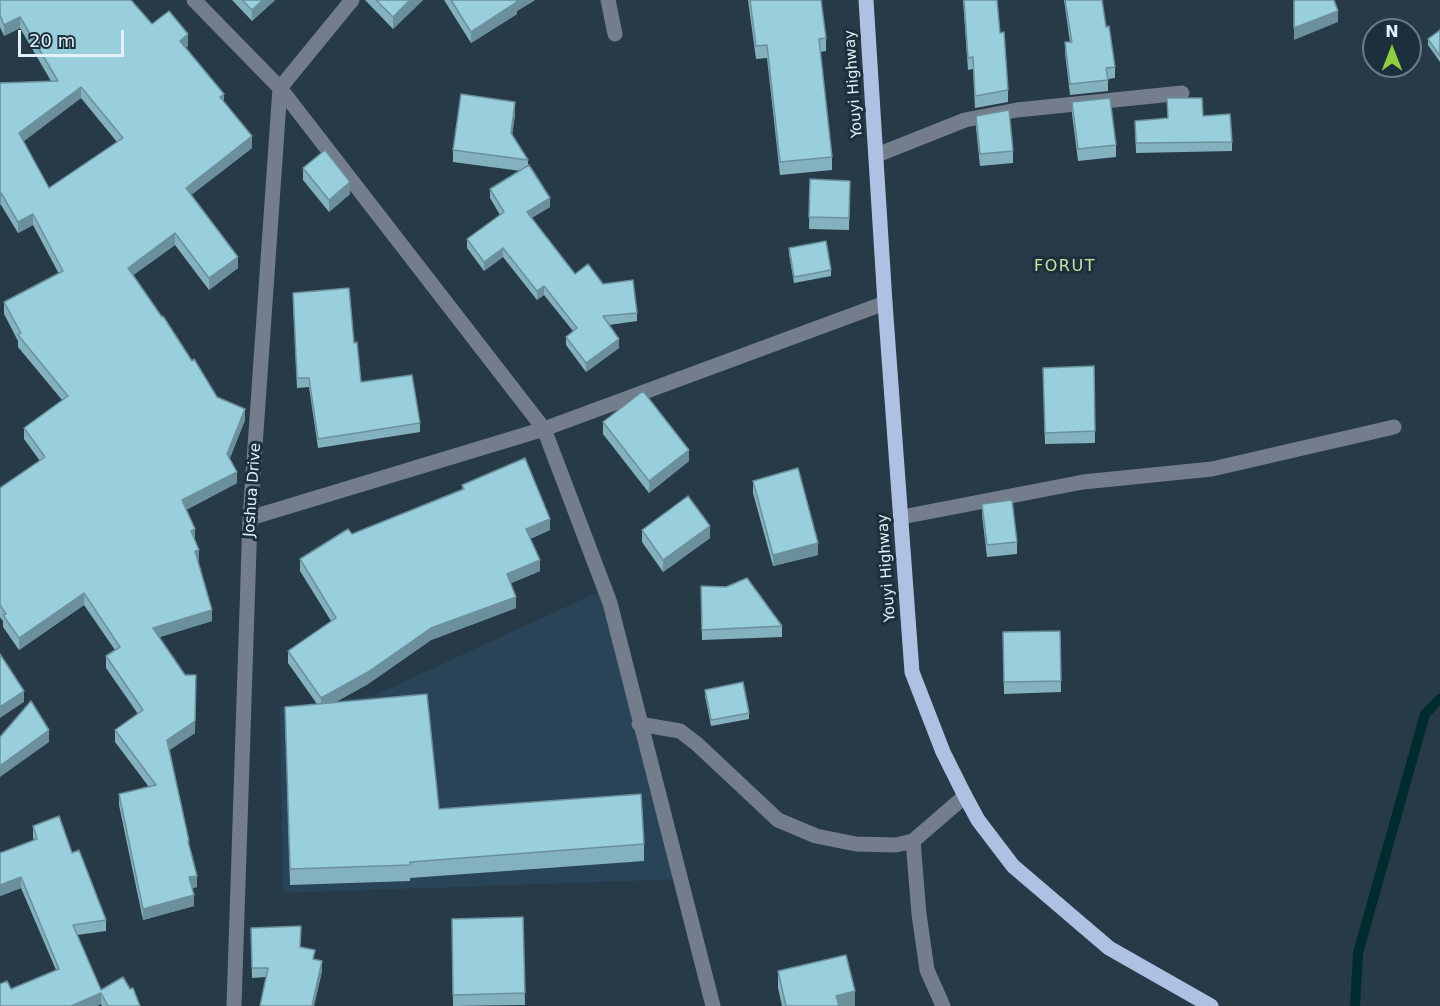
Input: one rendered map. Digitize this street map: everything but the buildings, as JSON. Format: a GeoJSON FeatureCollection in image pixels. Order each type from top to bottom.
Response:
{"type":"FeatureCollection","features":[{"type":"Feature","properties":{"kind":"main road","name":"Youyi Highway"},"geometry":{"type":"LineString","coordinates":[[866,0],[912,672],[943,752],[965,796],[978,820],[1013,866],[1109,948],[1211,1006]]}},
{"type":"Feature","properties":{"kind":"street"},"geometry":{"type":"LineString","coordinates":[[194,0],[280,88],[544,429],[610,603],[713,1006]]}},
{"type":"Feature","properties":{"kind":"street"},"geometry":{"type":"LineString","coordinates":[[280,88],[352,0]]}},
{"type":"Feature","properties":{"kind":"street"},"geometry":{"type":"LineString","coordinates":[[608,0],[615,34]]}},
{"type":"Feature","properties":{"kind":"street","name":"Joshua Drive"},"geometry":{"type":"LineString","coordinates":[[234,1006],[250,518],[280,88]]}},
{"type":"Feature","properties":{"kind":"street"},"geometry":{"type":"LineString","coordinates":[[877,155],[965,120],[1017,110],[1182,93]]}},
{"type":"Feature","properties":{"kind":"street"},"geometry":{"type":"LineString","coordinates":[[250,518],[544,429],[885,303]]}},
{"type":"Feature","properties":{"kind":"street"},"geometry":{"type":"LineString","coordinates":[[902,517],[1083,482],[1212,468],[1394,427]]}},
{"type":"Feature","properties":{"kind":"street"},"geometry":{"type":"LineString","coordinates":[[639,723],[680,731],[697,744],[778,820],[816,836],[855,844],[896,845],[913,841],[965,796]]}},
{"type":"Feature","properties":{"kind":"street"},"geometry":{"type":"LineString","coordinates":[[913,841],[919,914],[927,970],[943,1006]]}},
{"type":"Feature","properties":{"kind":"shaded area"},"geometry":{"type":"Polygon","coordinates":[[[613,585],[684,879],[283,893],[280,707],[373,696],[613,585]]]}},
{"type":"Feature","properties":{"kind":"waterway"},"geometry":{"type":"LineString","coordinates":[[1355,1006],[1358,953],[1425,714],[1440,699]]}},
{"type":"Feature","properties":{"kind":"district","name":"FORUT"},"geometry":{"type":"Point","coordinates":[1065,267]}}]}
